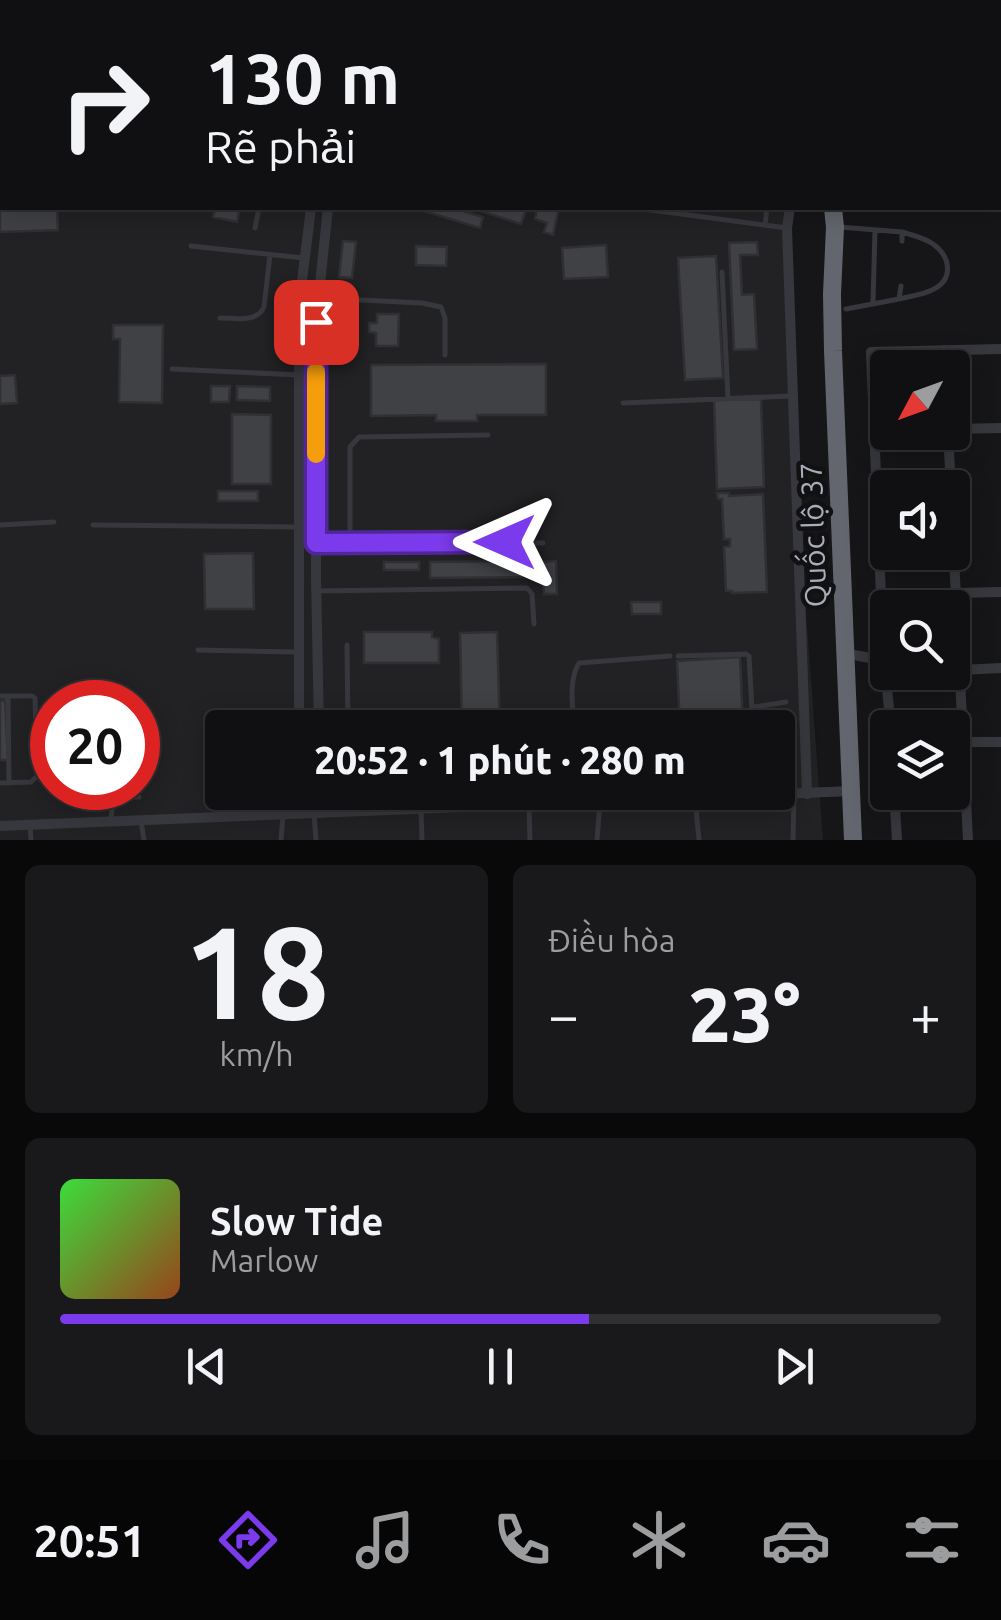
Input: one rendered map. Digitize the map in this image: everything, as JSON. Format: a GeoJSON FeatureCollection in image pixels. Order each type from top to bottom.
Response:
{"type":"FeatureCollection","features":[{"type":"Feature","properties":{"kind":"highway","name":"Quốc lộ 37"},"geometry":{"type":"LineString","coordinates":[[832,210],[833,351],[853,840]]}},
{"type":"Feature","properties":{"kind":"highway","name":"Quốc lộ 37"},"geometry":{"type":"LineString","coordinates":[[835,227],[843,210]]}},
{"type":"Feature","properties":{"kind":"street"},"geometry":{"type":"LineString","coordinates":[[300,710],[299,375],[310,210]]}},
{"type":"Feature","properties":{"kind":"street"},"geometry":{"type":"LineString","coordinates":[[319,710],[316,322],[328,210]]}},
{"type":"Feature","properties":{"kind":"street"},"geometry":{"type":"LineString","coordinates":[[790,210],[787,228],[800,701],[807,794]]}},
{"type":"Feature","properties":{"kind":"street"},"geometry":{"type":"LineString","coordinates":[[944,350],[1001,349]]}},
{"type":"Feature","properties":{"kind":"street"},"geometry":{"type":"LineString","coordinates":[[970,430],[1001,428]]}},
{"type":"Feature","properties":{"kind":"street"},"geometry":{"type":"LineString","coordinates":[[875,450],[881,590]]}},
{"type":"Feature","properties":{"kind":"street"},"geometry":{"type":"LineString","coordinates":[[970,593],[1001,592]]}},
{"type":"Feature","properties":{"kind":"street"},"geometry":{"type":"LineString","coordinates":[[854,655],[870,658],[884,670],[889,710]]}},
{"type":"Feature","properties":{"kind":"street"},"geometry":{"type":"LineString","coordinates":[[970,670],[1001,668]]}},
{"type":"Feature","properties":{"kind":"street"},"geometry":{"type":"LineString","coordinates":[[970,742],[1001,742]]}},
{"type":"Feature","properties":{"kind":"street"},"geometry":{"type":"LineString","coordinates":[[795,794],[851,791]]}},
{"type":"Feature","properties":{"kind":"street"},"geometry":{"type":"LineString","coordinates":[[0,826],[395,810]]}},
{"type":"Feature","properties":{"kind":"street"},"geometry":{"type":"LineString","coordinates":[[895,810],[896,840]]}},
{"type":"Feature","properties":{"kind":"street"},"geometry":{"type":"LineString","coordinates":[[965,810],[968,840]]}},
{"type":"Feature","properties":{"kind":"lane"},"geometry":{"type":"LineString","coordinates":[[254,228],[258,210]]}},
{"type":"Feature","properties":{"kind":"lane"},"geometry":{"type":"LineString","coordinates":[[652,210],[787,228]]}},
{"type":"Feature","properties":{"kind":"lane"},"geometry":{"type":"LineString","coordinates":[[765,224],[766,210]]}},
{"type":"Feature","properties":{"kind":"lane"},"geometry":{"type":"LineString","coordinates":[[835,227],[902,232],[930,241],[948,264],[942,284],[931,291],[846,308]]}},
{"type":"Feature","properties":{"kind":"lane"},"geometry":{"type":"LineString","coordinates":[[873,302],[876,229]]}},
{"type":"Feature","properties":{"kind":"lane"},"geometry":{"type":"LineString","coordinates":[[902,232],[902,241]]}},
{"type":"Feature","properties":{"kind":"lane"},"geometry":{"type":"LineString","coordinates":[[191,246],[304,258]]}},
{"type":"Feature","properties":{"kind":"lane"},"geometry":{"type":"LineString","coordinates":[[220,318],[253,318],[261,313],[270,254]]}},
{"type":"Feature","properties":{"kind":"lane"},"geometry":{"type":"LineString","coordinates":[[722,272],[728,398]]}},
{"type":"Feature","properties":{"kind":"lane"},"geometry":{"type":"LineString","coordinates":[[899,299],[900,286]]}},
{"type":"Feature","properties":{"kind":"lane"},"geometry":{"type":"LineString","coordinates":[[302,296],[441,307],[445,318],[445,356]]}},
{"type":"Feature","properties":{"kind":"lane"},"geometry":{"type":"LineString","coordinates":[[172,368],[299,375]]}},
{"type":"Feature","properties":{"kind":"lane"},"geometry":{"type":"LineString","coordinates":[[623,403],[794,396]]}},
{"type":"Feature","properties":{"kind":"lane"},"geometry":{"type":"LineString","coordinates":[[350,542],[350,447],[359,437],[488,435]]}},
{"type":"Feature","properties":{"kind":"lane"},"geometry":{"type":"LineString","coordinates":[[0,525],[54,522]]}},
{"type":"Feature","properties":{"kind":"lane"},"geometry":{"type":"LineString","coordinates":[[93,525],[299,527]]}},
{"type":"Feature","properties":{"kind":"lane"},"geometry":{"type":"LineString","coordinates":[[316,543],[543,543]]}},
{"type":"Feature","properties":{"kind":"lane"},"geometry":{"type":"LineString","coordinates":[[316,591],[527,588],[532,594],[534,624]]}},
{"type":"Feature","properties":{"kind":"lane"},"geometry":{"type":"LineString","coordinates":[[347,710],[348,645]]}},
{"type":"Feature","properties":{"kind":"lane"},"geometry":{"type":"LineString","coordinates":[[198,650],[299,652]]}},
{"type":"Feature","properties":{"kind":"lane"},"geometry":{"type":"LineString","coordinates":[[573,710],[572,688],[579,663],[674,656],[748,654],[753,707],[786,702]]}},
{"type":"Feature","properties":{"kind":"lane"},"geometry":{"type":"LineString","coordinates":[[0,782],[10,782],[34,782],[37,776],[32,696],[4,696],[10,782]]}},
{"type":"Feature","properties":{"kind":"lane"},"geometry":{"type":"LineString","coordinates":[[111,822],[112,810]]}},
{"type":"Feature","properties":{"kind":"lane"},"geometry":{"type":"LineString","coordinates":[[421,810],[422,840]]}},
{"type":"Feature","properties":{"kind":"lane"},"geometry":{"type":"LineString","coordinates":[[529,810],[530,840]]}},
{"type":"Feature","properties":{"kind":"lane"},"geometry":{"type":"LineString","coordinates":[[597,840],[599,810]]}},
{"type":"Feature","properties":{"kind":"lane"},"geometry":{"type":"LineString","coordinates":[[696,810],[699,840]]}},
{"type":"Feature","properties":{"kind":"lane"},"geometry":{"type":"LineString","coordinates":[[793,840],[794,810]]}},
{"type":"Feature","properties":{"kind":"lane"},"geometry":{"type":"LineString","coordinates":[[316,840],[318,813]]}},
{"type":"Feature","properties":{"kind":"lane"},"geometry":{"type":"LineString","coordinates":[[281,840],[282,815]]}},
{"type":"Feature","properties":{"kind":"lane"},"geometry":{"type":"LineString","coordinates":[[141,820],[144,840]]}},
{"type":"Feature","properties":{"kind":"lane"},"geometry":{"type":"LineString","coordinates":[[30,825],[31,840]]}},
{"type":"Feature","properties":{"kind":"shaded area"},"geometry":{"type":"Polygon","coordinates":[[[0,210],[787,210],[790,398],[823,840],[0,840],[0,210]]]}},
{"type":"Feature","properties":{"kind":"building"},"geometry":{"type":"Polygon","coordinates":[[[0,210],[57,210],[58,230],[0,232],[0,210]]]}},
{"type":"Feature","properties":{"kind":"building"},"geometry":{"type":"Polygon","coordinates":[[[215,210],[240,210],[237,222],[213,217],[215,210]]]}},
{"type":"Feature","properties":{"kind":"building"},"geometry":{"type":"Polygon","coordinates":[[[421,210],[460,210],[483,217],[480,228],[421,210]]]}},
{"type":"Feature","properties":{"kind":"building"},"geometry":{"type":"Polygon","coordinates":[[[477,210],[526,210],[521,224],[477,210]]]}},
{"type":"Feature","properties":{"kind":"building"},"geometry":{"type":"Polygon","coordinates":[[[537,210],[559,210],[553,235],[544,232],[547,223],[535,219],[537,210]]]}},
{"type":"Feature","properties":{"kind":"building"},"geometry":{"type":"Polygon","coordinates":[[[343,241],[356,242],[352,278],[339,277],[343,241]]]}},
{"type":"Feature","properties":{"kind":"building"},"geometry":{"type":"Polygon","coordinates":[[[757,242],[758,255],[740,255],[742,295],[754,294],[757,349],[734,350],[729,243],[757,242]]]}},
{"type":"Feature","properties":{"kind":"building"},"geometry":{"type":"Polygon","coordinates":[[[606,245],[608,277],[564,279],[562,248],[606,245]]]}},
{"type":"Feature","properties":{"kind":"building"},"geometry":{"type":"Polygon","coordinates":[[[416,246],[447,247],[446,266],[416,265],[416,246]]]}},
{"type":"Feature","properties":{"kind":"building"},"geometry":{"type":"Polygon","coordinates":[[[716,256],[723,378],[685,380],[678,258],[716,256]]]}},
{"type":"Feature","properties":{"kind":"building"},"geometry":{"type":"Polygon","coordinates":[[[377,314],[399,314],[398,346],[376,346],[376,333],[369,332],[369,323],[377,323],[377,314]]]}},
{"type":"Feature","properties":{"kind":"building"},"geometry":{"type":"Polygon","coordinates":[[[113,325],[163,325],[162,403],[119,402],[120,339],[113,339],[113,325]]]}},
{"type":"Feature","properties":{"kind":"building"},"geometry":{"type":"Polygon","coordinates":[[[546,364],[546,415],[477,415],[477,421],[436,421],[436,415],[371,416],[371,365],[546,364]]]}},
{"type":"Feature","properties":{"kind":"building"},"geometry":{"type":"Polygon","coordinates":[[[15,375],[17,403],[0,404],[0,376],[15,375]]]}},
{"type":"Feature","properties":{"kind":"building"},"geometry":{"type":"Polygon","coordinates":[[[211,386],[230,386],[229,402],[211,402],[211,386]]]}},
{"type":"Feature","properties":{"kind":"building"},"geometry":{"type":"Polygon","coordinates":[[[237,386],[270,387],[270,401],[237,400],[237,386]]]}},
{"type":"Feature","properties":{"kind":"building"},"geometry":{"type":"Polygon","coordinates":[[[761,399],[764,487],[717,489],[714,400],[761,399]]]}},
{"type":"Feature","properties":{"kind":"building"},"geometry":{"type":"Polygon","coordinates":[[[232,414],[271,415],[271,484],[232,484],[232,414]]]}},
{"type":"Feature","properties":{"kind":"building"},"geometry":{"type":"Polygon","coordinates":[[[218,491],[258,491],[258,501],[218,501],[218,491]]]}},
{"type":"Feature","properties":{"kind":"building"},"geometry":{"type":"Polygon","coordinates":[[[717,493],[763,494],[767,592],[726,591],[724,547],[730,546],[730,539],[724,539],[722,499],[718,499],[717,493]]]}},
{"type":"Feature","properties":{"kind":"building"},"geometry":{"type":"Polygon","coordinates":[[[253,553],[254,609],[205,609],[204,554],[253,553]]]}},
{"type":"Feature","properties":{"kind":"building"},"geometry":{"type":"Polygon","coordinates":[[[522,561],[522,577],[430,578],[430,562],[522,561]]]}},
{"type":"Feature","properties":{"kind":"building"},"geometry":{"type":"Polygon","coordinates":[[[556,561],[557,594],[544,594],[543,562],[556,561]]]}},
{"type":"Feature","properties":{"kind":"building"},"geometry":{"type":"Polygon","coordinates":[[[384,562],[419,562],[419,570],[384,570],[384,562]]]}},
{"type":"Feature","properties":{"kind":"building"},"geometry":{"type":"Polygon","coordinates":[[[631,602],[661,602],[661,614],[632,614],[631,602]]]}},
{"type":"Feature","properties":{"kind":"building"},"geometry":{"type":"Polygon","coordinates":[[[364,632],[432,632],[432,637],[439,639],[439,663],[364,663],[364,632]]]}},
{"type":"Feature","properties":{"kind":"building"},"geometry":{"type":"Polygon","coordinates":[[[497,632],[499,710],[462,710],[460,633],[497,632]]]}},
{"type":"Feature","properties":{"kind":"building"},"geometry":{"type":"Polygon","coordinates":[[[740,657],[742,710],[679,710],[677,661],[740,657]]]}},
{"type":"Feature","properties":{"kind":"building"},"geometry":{"type":"Polygon","coordinates":[[[5,700],[8,760],[0,760],[0,701],[5,700]]]}},
{"type":"Feature","properties":{"kind":"slow traffic"},"geometry":{"type":"LineString","coordinates":[[316,372],[316,454]]}},
{"type":"Feature","properties":{"kind":"route"},"geometry":{"type":"LineString","coordinates":[[316,322],[316,543],[505,542]]}}]}
